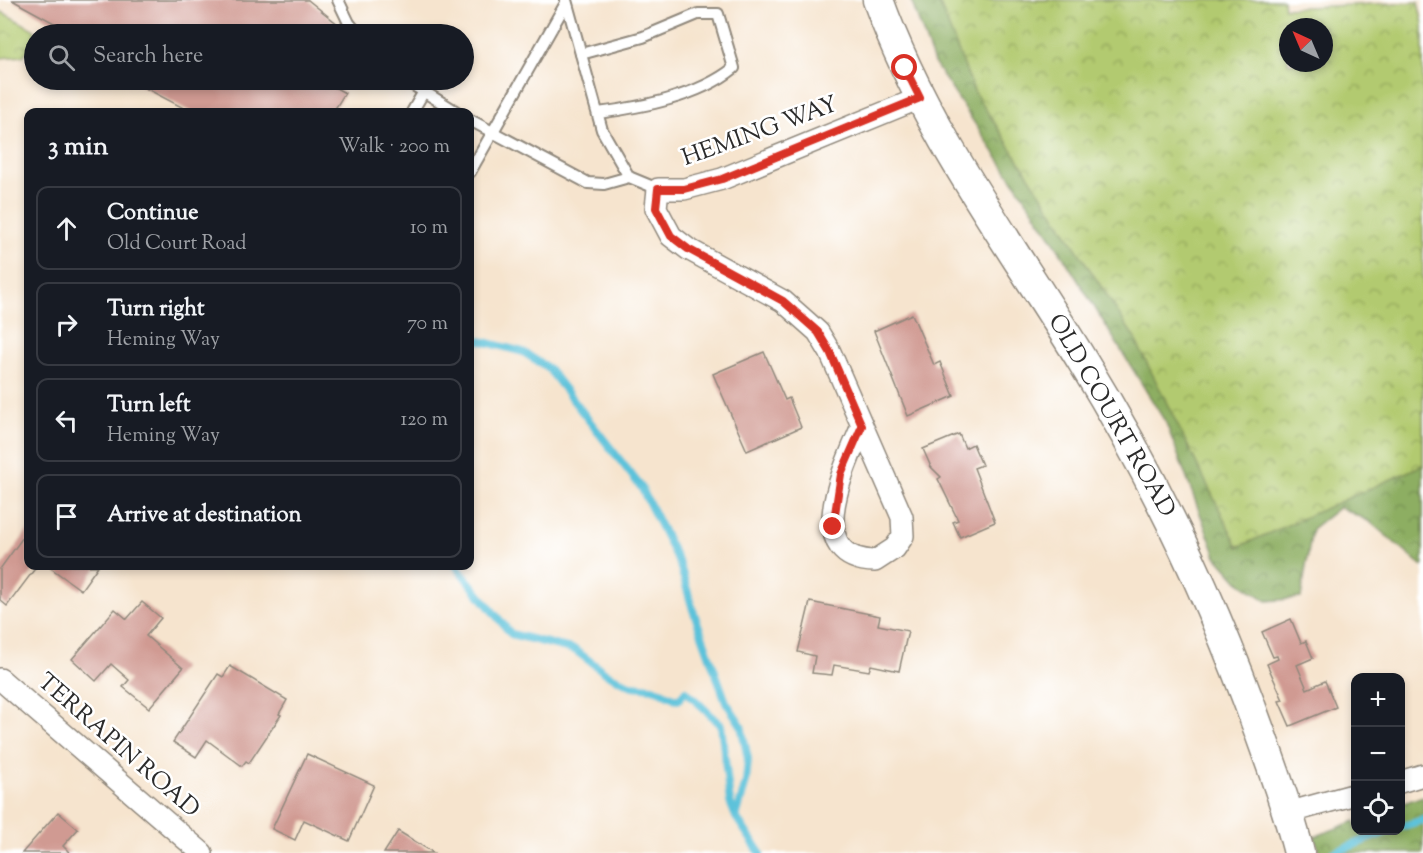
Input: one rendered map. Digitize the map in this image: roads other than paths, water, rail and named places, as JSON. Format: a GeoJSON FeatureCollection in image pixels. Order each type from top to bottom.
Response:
{"type":"FeatureCollection","features":[{"type":"Feature","properties":{"kind":"main road","name":"OLD COURT ROAD"},"geometry":{"type":"LineString","coordinates":[[878,0],[890,35],[920,98],[1084,363],[1158,492],[1220,629],[1247,697],[1299,853]]}},
{"type":"Feature","properties":{"kind":"street","name":"HEMING WAY"},"geometry":{"type":"LineString","coordinates":[[862,426],[841,474],[833,527],[841,549],[851,557],[876,561],[887,555],[903,536],[902,517],[830,352],[818,332],[783,301],[688,249],[671,236],[656,208],[658,189],[684,189],[722,179],[920,98]]}},
{"type":"Feature","properties":{"kind":"street","name":"TERRAPIN ROAD"},"geometry":{"type":"LineString","coordinates":[[0,678],[202,853]]}},
{"type":"Feature","properties":{"kind":"street"},"geometry":{"type":"LineString","coordinates":[[1404,781],[1423,775]]}},
{"type":"Feature","properties":{"kind":"street"},"geometry":{"type":"LineString","coordinates":[[1287,813],[1351,795]]}},
{"type":"Feature","properties":{"kind":"lane"},"geometry":{"type":"LineString","coordinates":[[338,0],[349,24]]}},
{"type":"Feature","properties":{"kind":"lane"},"geometry":{"type":"LineString","coordinates":[[566,1],[602,130],[629,177],[658,189]]}},
{"type":"Feature","properties":{"kind":"lane"},"geometry":{"type":"LineString","coordinates":[[474,165],[566,1]]}},
{"type":"Feature","properties":{"kind":"lane"},"geometry":{"type":"LineString","coordinates":[[581,54],[643,38],[698,14],[718,14],[726,38],[734,68],[716,83],[628,109],[597,113]]}},
{"type":"Feature","properties":{"kind":"lane"},"geometry":{"type":"LineString","coordinates":[[419,90],[450,108]]}},
{"type":"Feature","properties":{"kind":"lane"},"geometry":{"type":"LineString","coordinates":[[414,108],[423,93]]}},
{"type":"Feature","properties":{"kind":"lane"},"geometry":{"type":"LineString","coordinates":[[474,122],[588,183],[604,184],[629,177]]}},
{"type":"Feature","properties":{"kind":"waterway"},"geometry":{"type":"LineString","coordinates":[[474,339],[523,352],[548,368],[641,487],[680,565],[693,610],[726,702],[741,725],[748,759],[746,782],[736,817],[760,853]]}},
{"type":"Feature","properties":{"kind":"waterway"},"geometry":{"type":"LineString","coordinates":[[459,570],[511,634],[575,650],[607,674],[632,686],[653,688],[678,700],[686,691],[721,725],[730,802],[736,817]]}},
{"type":"Feature","properties":{"kind":"waterway"},"geometry":{"type":"LineString","coordinates":[[1405,825],[1423,820]]}},
{"type":"Feature","properties":{"kind":"waterway"},"geometry":{"type":"LineString","coordinates":[[1333,853],[1378,835]]}}]}
